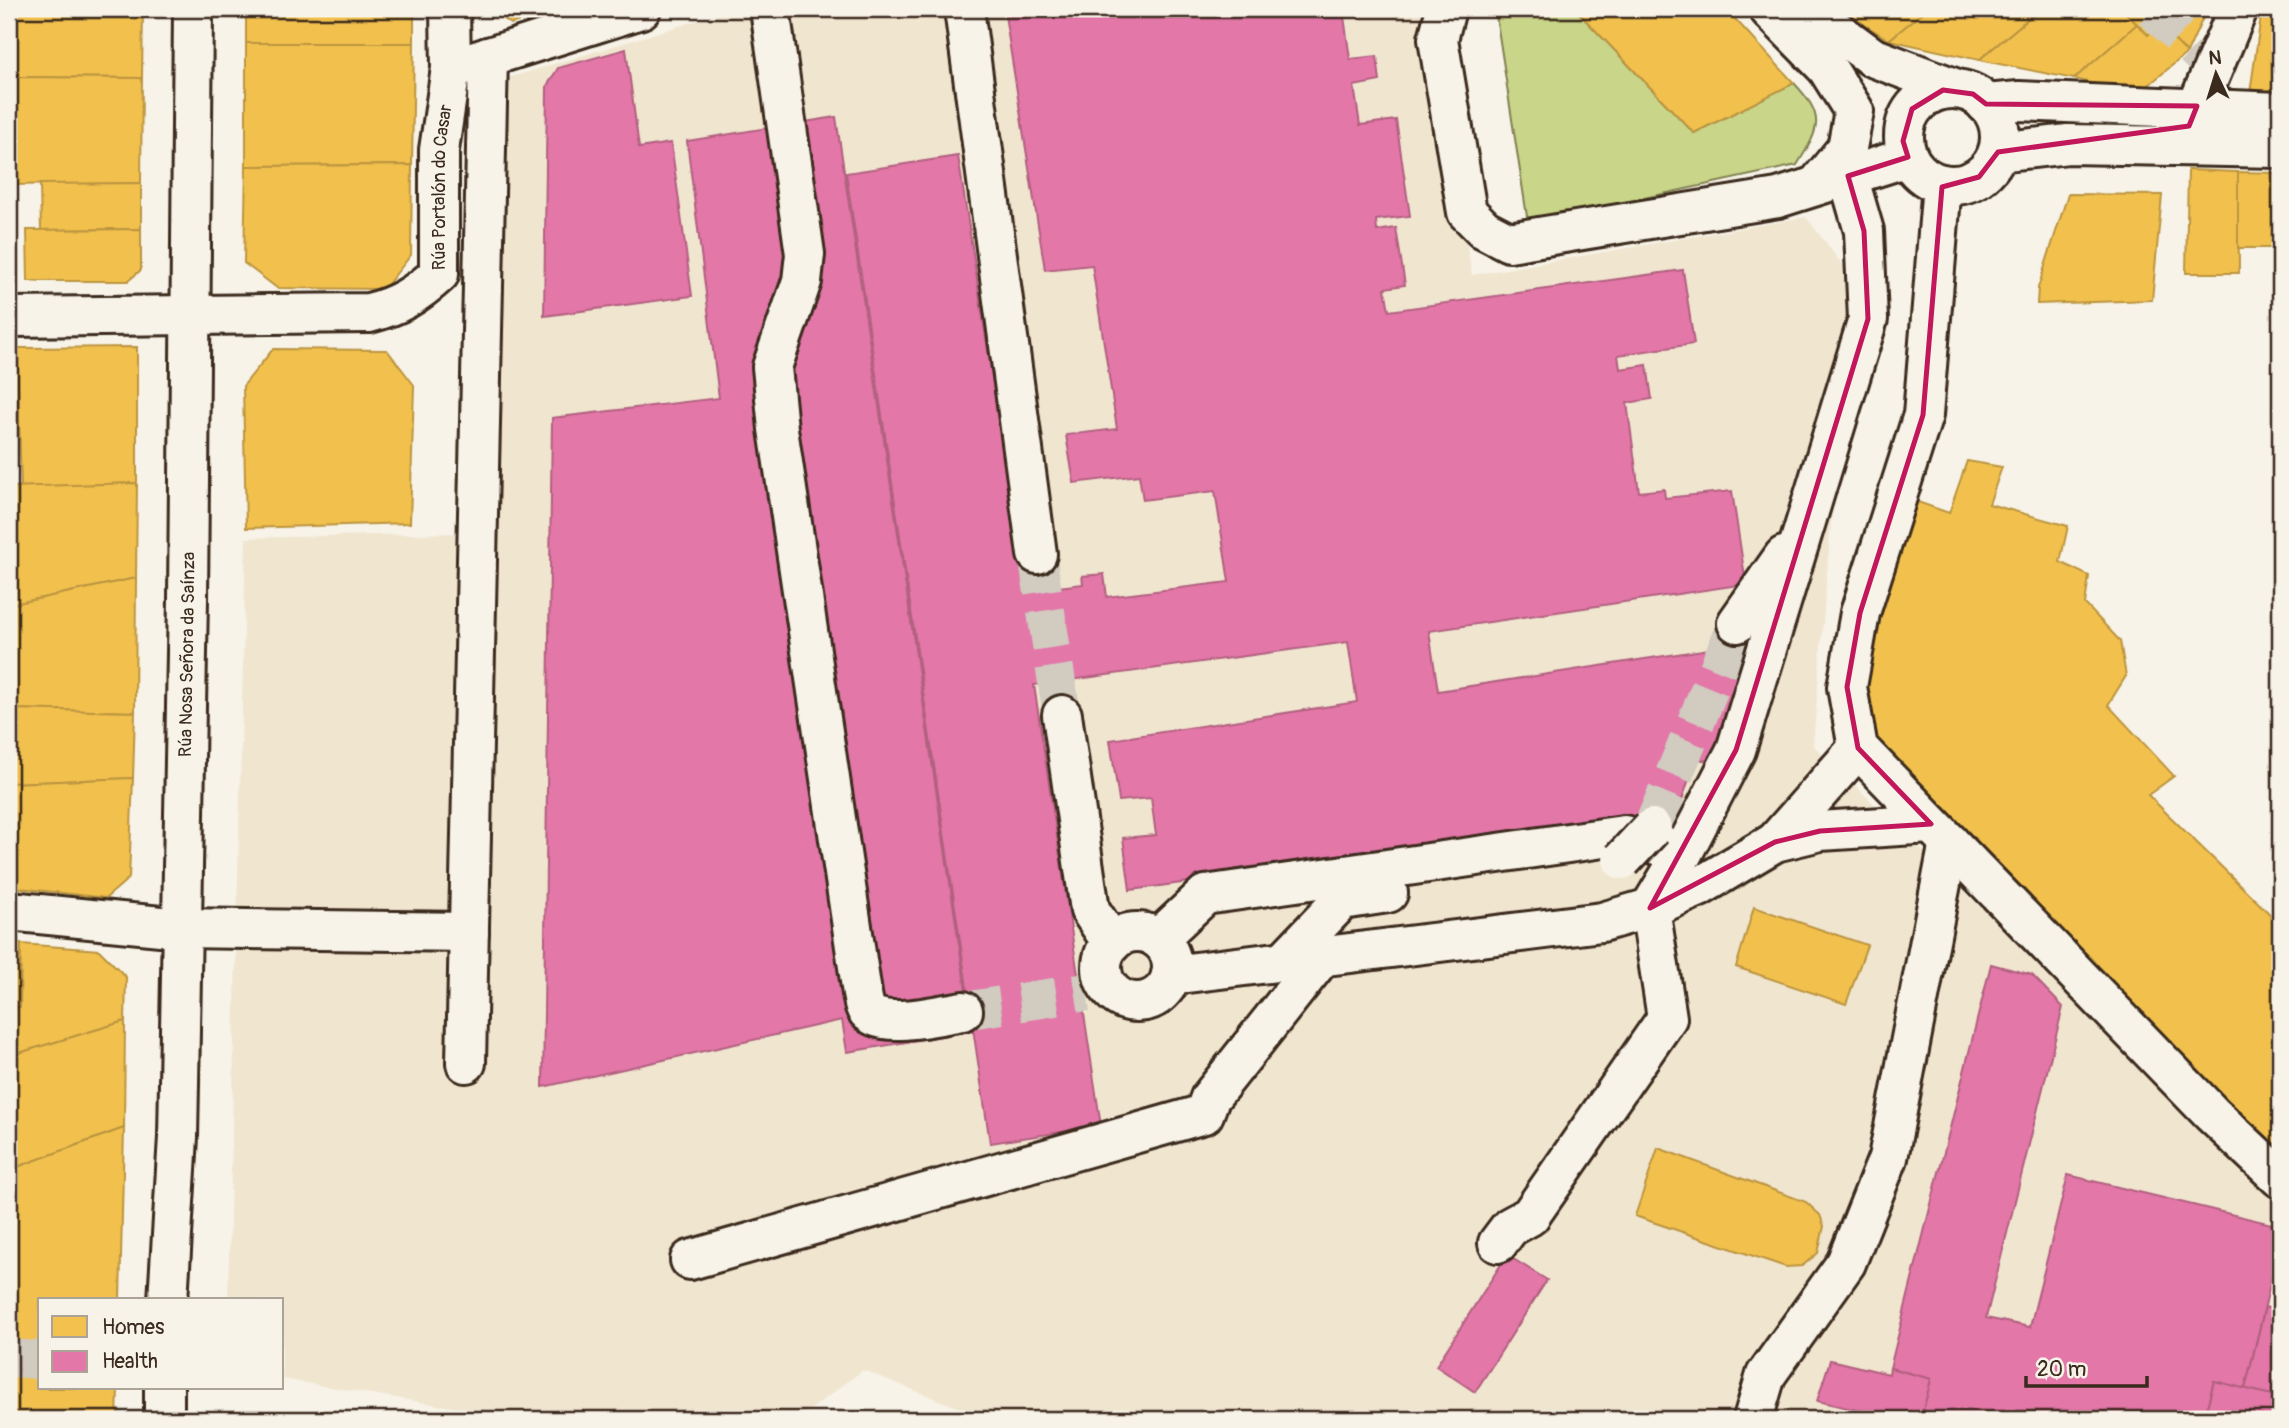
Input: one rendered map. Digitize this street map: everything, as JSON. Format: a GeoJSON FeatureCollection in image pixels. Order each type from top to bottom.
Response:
{"type":"FeatureCollection","features":[{"type":"Feature","properties":{"kind":"street","name":"Rúa Nosa Señora da Saínza"},"geometry":{"type":"LineString","coordinates":[[168,1298],[178,1136],[193,9]]}},
{"type":"Feature","properties":{"kind":"street","name":"Rúa Portalón do Casar"},"geometry":{"type":"LineString","coordinates":[[9,317],[369,313],[390,308],[417,295],[439,274],[439,150],[451,68],[450,9]]}},
{"type":"Feature","properties":{"kind":"street"},"geometry":{"type":"LineString","coordinates":[[451,68],[642,9]]}},
{"type":"Feature","properties":{"kind":"street"},"geometry":{"type":"LineString","coordinates":[[770,9],[806,254],[802,281],[772,367],[861,987],[866,1010],[877,1019],[900,1020],[963,1011]]}},
{"type":"Feature","properties":{"kind":"street"},"geometry":{"type":"LineString","coordinates":[[964,9],[1037,554]]}},
{"type":"Feature","properties":{"kind":"street"},"geometry":{"type":"LineString","coordinates":[[1446,9],[1438,39],[1467,212],[1484,229],[1508,242],[1778,198],[1833,180],[1906,140]]}},
{"type":"Feature","properties":{"kind":"street"},"geometry":{"type":"LineString","coordinates":[[1771,9],[1827,68],[1854,111],[1847,148],[1833,180]]}},
{"type":"Feature","properties":{"kind":"street"},"geometry":{"type":"LineString","coordinates":[[1771,9],[1906,140],[1923,176],[1942,184],[1963,184],[1979,177],[1991,166],[1998,152],[2000,136],[1996,119],[1971,96],[1872,57],[1807,9]]}},
{"type":"Feature","properties":{"kind":"street"},"geometry":{"type":"LineString","coordinates":[[1998,152],[2189,126],[2238,9]]}},
{"type":"Feature","properties":{"kind":"street"},"geometry":{"type":"LineString","coordinates":[[466,1063],[488,57]]}},
{"type":"Feature","properties":{"kind":"street"},"geometry":{"type":"LineString","coordinates":[[1906,140],[1912,109],[1927,96],[2197,106],[2280,112]]}},
{"type":"Feature","properties":{"kind":"street"},"geometry":{"type":"LineString","coordinates":[[2068,144],[2280,149]]}},
{"type":"Feature","properties":{"kind":"street"},"geometry":{"type":"LineString","coordinates":[[1498,1243],[1510,1227],[1530,1216],[1667,1018],[1650,908],[1683,853],[1736,750],[1868,319],[1864,231],[1833,180]]}},
{"type":"Feature","properties":{"kind":"street"},"geometry":{"type":"LineString","coordinates":[[1942,184],[1923,415],[1860,613],[1847,687],[1858,748],[2212,1114],[2280,1178]]}},
{"type":"Feature","properties":{"kind":"street"},"geometry":{"type":"LineString","coordinates":[[1737,623],[1804,528]]}},
{"type":"Feature","properties":{"kind":"street"},"geometry":{"type":"LineString","coordinates":[[1062,715],[1090,911],[1112,943]]}},
{"type":"Feature","properties":{"kind":"street"},"geometry":{"type":"LineString","coordinates":[[1775,842],[1858,748]]}},
{"type":"Feature","properties":{"kind":"street"},"geometry":{"type":"LineString","coordinates":[[1282,963],[1342,900],[1622,860],[1651,828]]}},
{"type":"Feature","properties":{"kind":"street"},"geometry":{"type":"LineString","coordinates":[[1171,975],[1587,924],[1650,908],[1724,872],[1775,842],[1820,831],[1940,833]]}},
{"type":"Feature","properties":{"kind":"street"},"geometry":{"type":"LineString","coordinates":[[1753,1419],[1766,1375],[1846,1263],[1888,1158],[1940,833]]}},
{"type":"Feature","properties":{"kind":"street"},"geometry":{"type":"LineString","coordinates":[[1158,939],[1205,895],[1624,835],[1683,853],[1724,872]]}},
{"type":"Feature","properties":{"kind":"street"},"geometry":{"type":"LineString","coordinates":[[9,911],[180,928],[469,932]]}},
{"type":"Feature","properties":{"kind":"street"},"geometry":{"type":"LineString","coordinates":[[1135,932],[1158,939],[1171,956],[1171,975],[1164,990],[1145,1001],[1122,999],[1099,990],[1102,960],[1112,943],[1124,934],[1135,932]]}},
{"type":"Feature","properties":{"kind":"street"},"geometry":{"type":"LineString","coordinates":[[690,1260],[1204,1114],[1210,1098],[1321,958]]}},
{"type":"Feature","properties":{"kind":"street"},"geometry":{"type":"LineString","coordinates":[[164,1390],[164,1419]]}},
{"type":"Feature","properties":{"kind":"highlighted area"},"geometry":{"type":"Polygon","coordinates":[[[1943,90],[1973,94],[1986,104],[2197,106],[2189,126],[1998,152],[1979,177],[1942,187],[1923,415],[1860,613],[1847,687],[1858,748],[1931,824],[1820,831],[1775,842],[1650,908],[1736,750],[1868,319],[1864,231],[1848,176],[1908,157],[1903,141],[1912,109],[1943,90]]]}},
{"type":"Feature","properties":{"kind":"shaded area"},"geometry":{"type":"Polygon","coordinates":[[[735,9],[1429,9],[1472,275],[1806,217],[1851,276],[1813,745],[2232,1150],[2280,1190],[2280,1419],[987,1419],[863,1370],[798,1419],[522,1419],[284,1379],[284,1298],[228,1298],[246,538],[461,533],[485,85],[735,9]]]}},
{"type":"Feature","properties":{"kind":"green space"},"geometry":{"type":"Polygon","coordinates":[[[1495,9],[1575,9],[1694,133],[1794,83],[1815,114],[1815,132],[1797,165],[1528,223],[1495,9]]]}},
{"type":"Feature","properties":{"kind":"building: Homes"},"geometry":{"type":"Polygon","coordinates":[[[9,9],[143,9],[142,78],[9,77],[9,9]]]}},
{"type":"Feature","properties":{"kind":"building: Homes"},"geometry":{"type":"Polygon","coordinates":[[[246,9],[414,9],[414,43],[246,43],[246,9]]]}},
{"type":"Feature","properties":{"kind":"building: Homes"},"geometry":{"type":"Polygon","coordinates":[[[490,9],[552,9],[552,10],[511,24],[490,9]]]}},
{"type":"Feature","properties":{"kind":"building: Homes"},"geometry":{"type":"Polygon","coordinates":[[[1575,9],[1726,9],[1794,83],[1694,133],[1575,9]]]}},
{"type":"Feature","properties":{"kind":"building: Homes"},"geometry":{"type":"Polygon","coordinates":[[[1840,9],[1927,9],[1889,40],[1840,9]]]}},
{"type":"Feature","properties":{"kind":"building: Homes"},"geometry":{"type":"Polygon","coordinates":[[[1927,9],[2040,9],[1979,60],[1889,40],[1927,9]]]}},
{"type":"Feature","properties":{"kind":"building: Homes"},"geometry":{"type":"Polygon","coordinates":[[[2040,9],[2122,9],[2137,24],[2074,79],[1979,60],[2040,9]]]}},
{"type":"Feature","properties":{"kind":"building: Homes"},"geometry":{"type":"Polygon","coordinates":[[[2122,9],[2141,9],[2159,25],[2148,35],[2122,9]]]}},
{"type":"Feature","properties":{"kind":"building: Homes"},"geometry":{"type":"Polygon","coordinates":[[[2141,9],[2207,9],[2187,53],[2141,9]]]}},
{"type":"Feature","properties":{"kind":"building: Homes"},"geometry":{"type":"Polygon","coordinates":[[[2262,9],[2280,9],[2280,97],[2250,93],[2262,9]]]}},
{"type":"Feature","properties":{"kind":"building: Homes"},"geometry":{"type":"Polygon","coordinates":[[[2137,24],[2148,35],[2159,25],[2187,53],[2138,94],[2074,79],[2137,24]]]}},
{"type":"Feature","properties":{"kind":"building: Homes"},"geometry":{"type":"Polygon","coordinates":[[[246,43],[414,43],[412,165],[246,166],[246,43]]]}},
{"type":"Feature","properties":{"kind":"building: Homes"},"geometry":{"type":"Polygon","coordinates":[[[9,77],[142,78],[141,183],[9,185],[9,77]]]}},
{"type":"Feature","properties":{"kind":"building: Homes"},"geometry":{"type":"Polygon","coordinates":[[[412,165],[411,255],[384,289],[277,288],[244,263],[246,166],[412,165]]]}},
{"type":"Feature","properties":{"kind":"building: Homes"},"geometry":{"type":"Polygon","coordinates":[[[2188,170],[2238,172],[2239,273],[2186,273],[2188,170]]]}},
{"type":"Feature","properties":{"kind":"building: Homes"},"geometry":{"type":"Polygon","coordinates":[[[2238,172],[2280,173],[2280,248],[2238,248],[2238,172]]]}},
{"type":"Feature","properties":{"kind":"building: Homes"},"geometry":{"type":"Polygon","coordinates":[[[141,183],[141,229],[41,230],[40,184],[141,183]]]}},
{"type":"Feature","properties":{"kind":"building: Homes"},"geometry":{"type":"Polygon","coordinates":[[[9,194],[16,194],[16,282],[9,282],[9,194]]]}},
{"type":"Feature","properties":{"kind":"building: Homes"},"geometry":{"type":"Polygon","coordinates":[[[2068,194],[2162,195],[2152,300],[2037,304],[2038,288],[2068,194]]]}},
{"type":"Feature","properties":{"kind":"building: Homes"},"geometry":{"type":"Polygon","coordinates":[[[141,229],[141,270],[128,281],[28,281],[27,230],[141,229]]]}},
{"type":"Feature","properties":{"kind":"building: Homes"},"geometry":{"type":"Polygon","coordinates":[[[137,347],[137,483],[21,487],[17,348],[137,347]]]}},
{"type":"Feature","properties":{"kind":"building: Homes"},"geometry":{"type":"Polygon","coordinates":[[[9,348],[17,348],[19,426],[9,426],[9,348]]]}},
{"type":"Feature","properties":{"kind":"building: Homes"},"geometry":{"type":"Polygon","coordinates":[[[273,349],[387,350],[414,385],[410,523],[246,528],[243,386],[273,349]]]}},
{"type":"Feature","properties":{"kind":"building: Homes"},"geometry":{"type":"Polygon","coordinates":[[[1967,461],[2002,467],[1989,504],[2068,526],[2060,562],[2089,576],[2085,604],[2120,641],[2126,676],[2108,705],[2174,776],[2148,795],[2280,924],[2280,1155],[1885,760],[1863,705],[1860,665],[1915,501],[1949,513],[1967,461]]]}},
{"type":"Feature","properties":{"kind":"building: Homes"},"geometry":{"type":"Polygon","coordinates":[[[137,483],[136,578],[9,605],[9,487],[137,483]]]}},
{"type":"Feature","properties":{"kind":"building: Homes"},"geometry":{"type":"Polygon","coordinates":[[[136,578],[135,712],[9,709],[9,605],[136,578]]]}},
{"type":"Feature","properties":{"kind":"building: Homes"},"geometry":{"type":"Polygon","coordinates":[[[9,709],[135,712],[133,778],[11,783],[9,709]]]}},
{"type":"Feature","properties":{"kind":"building: Homes"},"geometry":{"type":"Polygon","coordinates":[[[9,738],[12,738],[10,887],[9,887],[9,738]]]}},
{"type":"Feature","properties":{"kind":"building: Homes"},"geometry":{"type":"Polygon","coordinates":[[[133,778],[129,878],[106,898],[10,887],[11,783],[133,778]]]}},
{"type":"Feature","properties":{"kind":"building: Homes"},"geometry":{"type":"Polygon","coordinates":[[[1754,907],[1867,945],[1846,1004],[1736,967],[1754,907]]]}},
{"type":"Feature","properties":{"kind":"building: Homes"},"geometry":{"type":"Polygon","coordinates":[[[9,942],[21,944],[20,1007],[9,1007],[9,942]]]}},
{"type":"Feature","properties":{"kind":"building: Homes"},"geometry":{"type":"Polygon","coordinates":[[[21,944],[99,950],[126,977],[125,1021],[9,1056],[9,1007],[20,1007],[21,944]]]}},
{"type":"Feature","properties":{"kind":"building: Homes"},"geometry":{"type":"Polygon","coordinates":[[[125,1021],[124,1128],[9,1170],[9,1056],[125,1021]]]}},
{"type":"Feature","properties":{"kind":"building: Homes"},"geometry":{"type":"Polygon","coordinates":[[[124,1128],[120,1298],[38,1298],[38,1368],[9,1366],[9,1170],[124,1128]]]}},
{"type":"Feature","properties":{"kind":"building: Homes"},"geometry":{"type":"Polygon","coordinates":[[[1658,1148],[1806,1202],[1820,1215],[1824,1226],[1818,1253],[1802,1266],[1786,1267],[1635,1216],[1658,1148]]]}},
{"type":"Feature","properties":{"kind":"building: Homes"},"geometry":{"type":"Polygon","coordinates":[[[9,1366],[38,1368],[38,1390],[118,1390],[117,1419],[9,1419],[9,1366]]]}},
{"type":"Feature","properties":{"kind":"building: Health"},"geometry":{"type":"Polygon","coordinates":[[[1004,9],[1343,9],[1350,59],[1377,56],[1380,81],[1354,86],[1360,125],[1396,120],[1410,216],[1376,220],[1377,231],[1396,228],[1405,285],[1385,288],[1389,311],[1683,270],[1694,344],[1618,355],[1620,369],[1647,365],[1652,399],[1627,403],[1639,492],[1664,489],[1665,498],[1732,491],[1746,584],[1429,631],[1438,691],[1754,642],[1710,762],[1696,758],[1671,833],[1633,821],[1130,890],[1123,838],[1156,835],[1151,798],[1119,801],[1110,740],[1357,702],[1348,642],[1034,685],[1101,1126],[990,1143],[846,173],[958,156],[1025,591],[1083,584],[1082,576],[1104,574],[1107,597],[1229,582],[1215,491],[1143,500],[1139,475],[1074,483],[1066,435],[1117,429],[1092,265],[1045,270],[1004,9]]]}},
{"type":"Feature","properties":{"kind":"building: Health"},"geometry":{"type":"Polygon","coordinates":[[[626,49],[639,148],[671,143],[692,296],[544,316],[547,86],[558,68],[626,49]]]}},
{"type":"Feature","properties":{"kind":"building: Health"},"geometry":{"type":"Polygon","coordinates":[[[836,117],[972,1031],[847,1052],[842,1020],[543,1087],[552,418],[719,398],[687,141],[836,117]]]}},
{"type":"Feature","properties":{"kind":"building: Health"},"geometry":{"type":"Polygon","coordinates":[[[1991,964],[2032,975],[2063,1007],[1986,1318],[2030,1327],[2068,1175],[2280,1226],[2280,1243],[2245,1389],[2214,1381],[2204,1419],[1921,1419],[1931,1379],[1890,1368],[1991,964]]]}},
{"type":"Feature","properties":{"kind":"building: Health"},"geometry":{"type":"Polygon","coordinates":[[[1507,1255],[1547,1280],[1475,1392],[1436,1366],[1507,1255]]]}},
{"type":"Feature","properties":{"kind":"building: Health"},"geometry":{"type":"Polygon","coordinates":[[[2265,1307],[2280,1311],[2280,1397],[2245,1389],[2265,1307]]]}},
{"type":"Feature","properties":{"kind":"building: Health"},"geometry":{"type":"Polygon","coordinates":[[[1830,1360],[1889,1374],[1890,1368],[1931,1379],[1921,1419],[1878,1419],[1879,1415],[1817,1401],[1830,1360]]]}},
{"type":"Feature","properties":{"kind":"building: Health"},"geometry":{"type":"Polygon","coordinates":[[[2214,1381],[2280,1397],[2280,1419],[2204,1419],[2214,1381]]]}},
{"type":"Feature","properties":{"kind":"tunnel"},"geometry":{"type":"LineString","coordinates":[[2152,9],[2213,67]]}},
{"type":"Feature","properties":{"kind":"tunnel"},"geometry":{"type":"LineString","coordinates":[[1037,554],[1062,715]]}},
{"type":"Feature","properties":{"kind":"tunnel"},"geometry":{"type":"LineString","coordinates":[[1652,828],[1737,623]]}},
{"type":"Feature","properties":{"kind":"tunnel"},"geometry":{"type":"LineString","coordinates":[[963,1011],[1087,992]]}},
{"type":"Feature","properties":{"kind":"tunnel"},"geometry":{"type":"LineString","coordinates":[[9,1358],[38,1360]]}}]}
